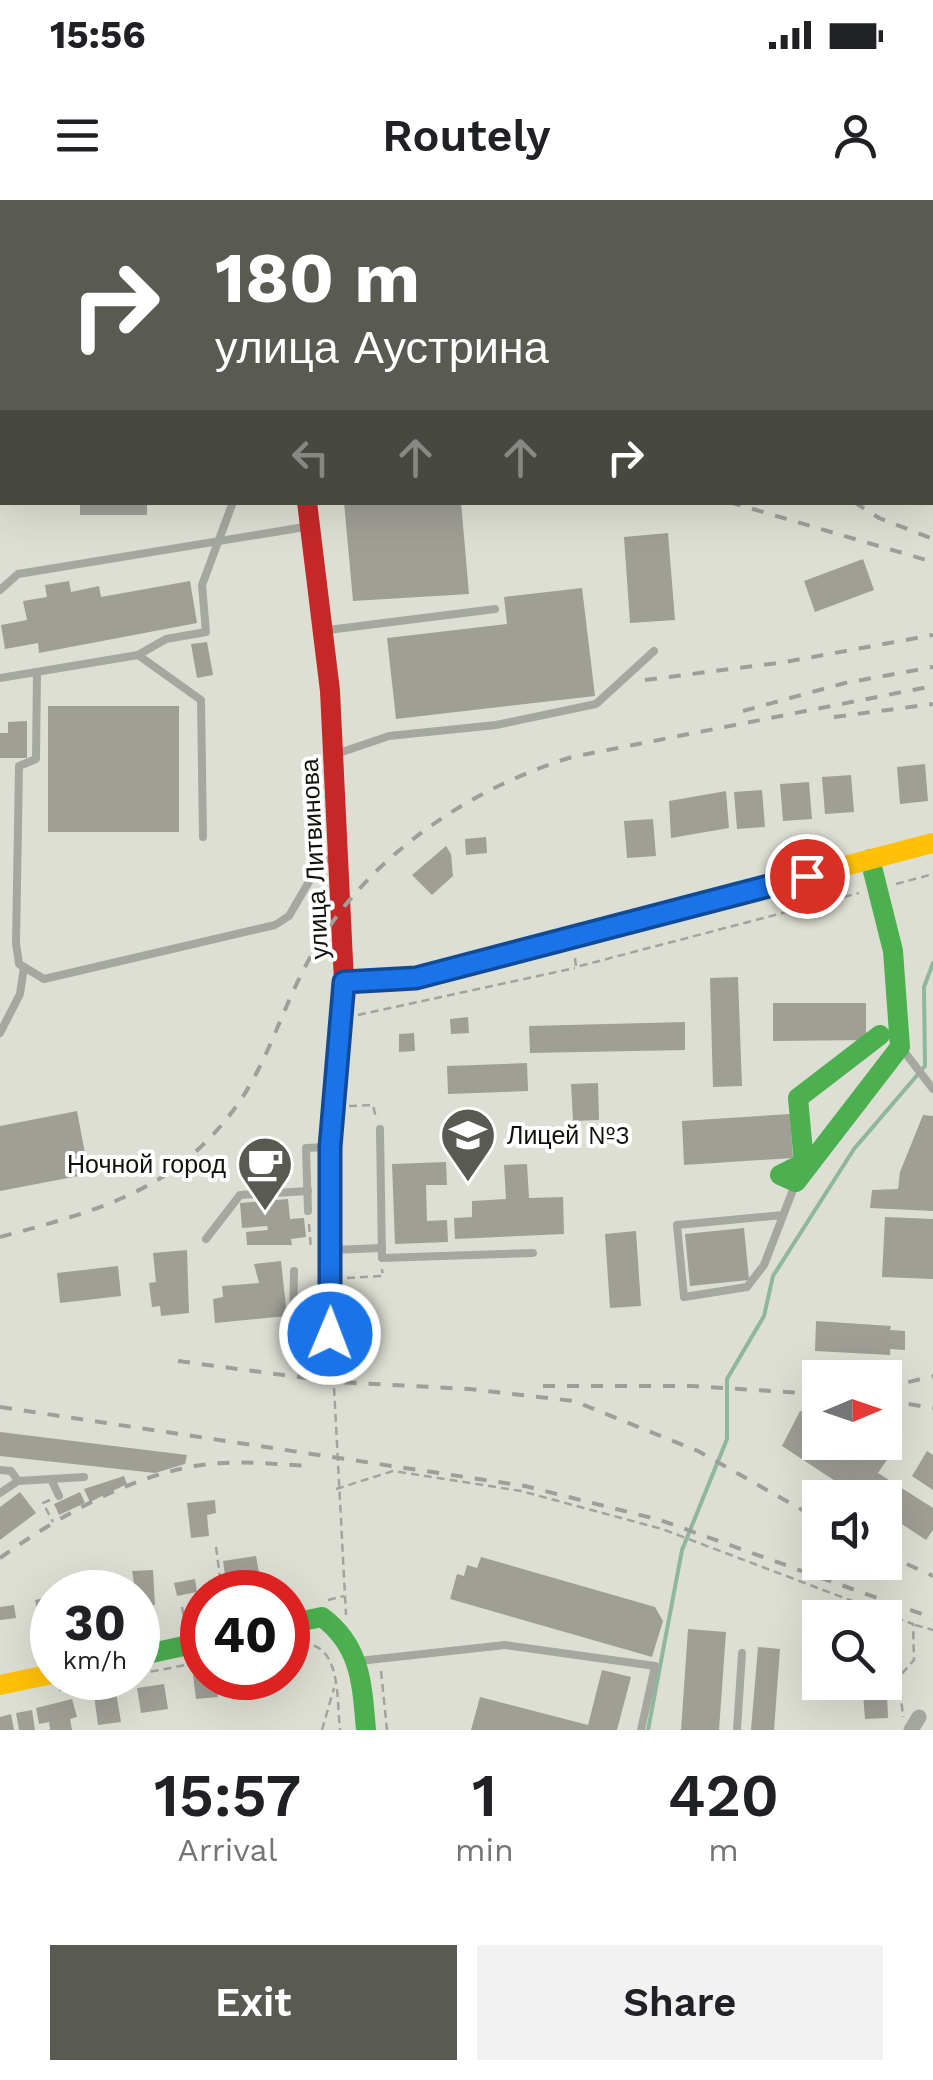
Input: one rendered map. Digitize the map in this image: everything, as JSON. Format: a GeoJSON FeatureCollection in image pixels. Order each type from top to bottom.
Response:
{"type":"FeatureCollection","features":[{"type":"Feature","properties":{"kind":"main road","name":"улица Литвинова"},"geometry":{"type":"LineString","coordinates":[[307,505],[324,630],[341,855],[344,982],[330,1147],[330,1334]]}},
{"type":"Feature","properties":{"kind":"main road"},"geometry":{"type":"LineString","coordinates":[[344,982],[416,978],[933,843]]}},
{"type":"Feature","properties":{"kind":"main road"},"geometry":{"type":"LineString","coordinates":[[870,859],[893,951],[900,1046],[796,1182],[780,1175],[804,1162],[798,1098],[880,1035]]}},
{"type":"Feature","properties":{"kind":"main road"},"geometry":{"type":"LineString","coordinates":[[310,1619],[322,1617],[346,1632],[369,1660],[366,1730]]}},
{"type":"Feature","properties":{"kind":"main road"},"geometry":{"type":"LineString","coordinates":[[0,1686],[30,1684]]}},
{"type":"Feature","properties":{"kind":"lane"},"geometry":{"type":"LineString","coordinates":[[0,678],[138,655],[166,639],[206,632],[202,585],[232,505]]}},
{"type":"Feature","properties":{"kind":"lane"},"geometry":{"type":"LineString","coordinates":[[0,590],[18,574],[310,526]]}},
{"type":"Feature","properties":{"kind":"lane"},"geometry":{"type":"LineString","coordinates":[[324,630],[495,609]]}},
{"type":"Feature","properties":{"kind":"lane"},"geometry":{"type":"LineString","coordinates":[[334,754],[389,736],[496,725],[596,704],[654,651]]}},
{"type":"Feature","properties":{"kind":"lane"},"geometry":{"type":"LineString","coordinates":[[138,655],[201,700],[203,837]]}},
{"type":"Feature","properties":{"kind":"lane"},"geometry":{"type":"LineString","coordinates":[[37,672],[36,758],[20,766],[18,786],[16,943],[19,964],[44,980],[275,925],[289,916],[321,861],[341,855]]}},
{"type":"Feature","properties":{"kind":"lane"},"geometry":{"type":"LineString","coordinates":[[0,1032],[20,994],[24,967]]}},
{"type":"Feature","properties":{"kind":"lane"},"geometry":{"type":"LineString","coordinates":[[900,1046],[933,1089]]}},
{"type":"Feature","properties":{"kind":"lane"},"geometry":{"type":"LineString","coordinates":[[380,1130],[382,1253]]}},
{"type":"Feature","properties":{"kind":"lane"},"geometry":{"type":"LineString","coordinates":[[308,1211],[306,1148],[330,1147]]}},
{"type":"Feature","properties":{"kind":"lane"},"geometry":{"type":"LineString","coordinates":[[783,1215],[677,1225],[684,1297],[747,1287],[764,1265],[796,1182]]}},
{"type":"Feature","properties":{"kind":"lane"},"geometry":{"type":"LineString","coordinates":[[206,1239],[240,1196],[308,1191]]}},
{"type":"Feature","properties":{"kind":"lane"},"geometry":{"type":"LineString","coordinates":[[329,1250],[533,1253]]}},
{"type":"Feature","properties":{"kind":"lane"},"geometry":{"type":"LineString","coordinates":[[294,1271],[293,1331],[299,1338],[330,1334]]}},
{"type":"Feature","properties":{"kind":"lane"},"geometry":{"type":"LineString","coordinates":[[0,1470],[11,1472],[18,1481]]}},
{"type":"Feature","properties":{"kind":"lane"},"geometry":{"type":"LineString","coordinates":[[0,1493],[18,1481],[84,1477]]}},
{"type":"Feature","properties":{"kind":"lane"},"geometry":{"type":"LineString","coordinates":[[51,1479],[58,1496]]}},
{"type":"Feature","properties":{"kind":"lane"},"geometry":{"type":"LineString","coordinates":[[369,1660],[505,1645],[655,1666],[641,1730]]}},
{"type":"Feature","properties":{"kind":"lane"},"geometry":{"type":"LineString","coordinates":[[737,1730],[742,1653]]}},
{"type":"Feature","properties":{"kind":"path"},"geometry":{"type":"LineString","coordinates":[[340,1019],[576,968],[933,874]]}},
{"type":"Feature","properties":{"kind":"path"},"geometry":{"type":"LineString","coordinates":[[571,938],[576,968]]}},
{"type":"Feature","properties":{"kind":"path"},"geometry":{"type":"LineString","coordinates":[[333,1107],[373,1106],[380,1130]]}},
{"type":"Feature","properties":{"kind":"path"},"geometry":{"type":"LineString","coordinates":[[330,1279],[382,1276],[382,1253]]}},
{"type":"Feature","properties":{"kind":"path"},"geometry":{"type":"LineString","coordinates":[[330,1334],[336,1382],[336,1488],[346,1632]]}},
{"type":"Feature","properties":{"kind":"path"},"geometry":{"type":"LineString","coordinates":[[336,1488],[393,1471],[522,1491],[662,1529],[933,1630]]}},
{"type":"Feature","properties":{"kind":"path"},"geometry":{"type":"LineString","coordinates":[[53,1522],[43,1503],[58,1496]]}},
{"type":"Feature","properties":{"kind":"path"},"geometry":{"type":"LineString","coordinates":[[216,1547],[219,1570]]}},
{"type":"Feature","properties":{"kind":"path"},"geometry":{"type":"LineString","coordinates":[[913,1624],[914,1660],[899,1677],[917,1725]]}},
{"type":"Feature","properties":{"kind":"path"},"geometry":{"type":"LineString","coordinates":[[310,1643],[322,1647],[331,1657],[340,1730]]}},
{"type":"Feature","properties":{"kind":"path"},"geometry":{"type":"LineString","coordinates":[[369,1660],[386,1730]]}},
{"type":"Feature","properties":{"kind":"path"},"geometry":{"type":"LineString","coordinates":[[322,1730],[335,1685]]}},
{"type":"Feature","properties":{"kind":"building"},"geometry":{"type":"Polygon","coordinates":[[[80,505],[147,505],[147,515],[80,515],[80,505]]]}},
{"type":"Feature","properties":{"kind":"building"},"geometry":{"type":"Polygon","coordinates":[[[344,505],[461,505],[469,594],[353,601],[344,505]]]}},
{"type":"Feature","properties":{"kind":"building"},"geometry":{"type":"Polygon","coordinates":[[[668,533],[675,620],[630,623],[624,537],[668,533]]]}},
{"type":"Feature","properties":{"kind":"building"},"geometry":{"type":"Polygon","coordinates":[[[863,559],[874,590],[815,612],[804,581],[863,559]]]}},
{"type":"Feature","properties":{"kind":"building"},"geometry":{"type":"Polygon","coordinates":[[[69,581],[71,592],[99,586],[101,597],[190,581],[197,623],[39,653],[38,643],[5,649],[1,625],[27,620],[23,601],[47,597],[45,585],[69,581]]]}},
{"type":"Feature","properties":{"kind":"building"},"geometry":{"type":"Polygon","coordinates":[[[582,588],[595,696],[396,719],[387,638],[507,624],[504,597],[582,588]]]}},
{"type":"Feature","properties":{"kind":"building"},"geometry":{"type":"Polygon","coordinates":[[[207,642],[213,675],[197,678],[191,644],[207,642]]]}},
{"type":"Feature","properties":{"kind":"building"},"geometry":{"type":"Polygon","coordinates":[[[48,706],[179,706],[179,832],[48,832],[48,706]]]}},
{"type":"Feature","properties":{"kind":"building"},"geometry":{"type":"Polygon","coordinates":[[[27,721],[27,758],[0,758],[0,733],[8,733],[8,722],[27,721]]]}},
{"type":"Feature","properties":{"kind":"building"},"geometry":{"type":"Polygon","coordinates":[[[925,764],[928,801],[900,804],[897,767],[925,764]]]}},
{"type":"Feature","properties":{"kind":"building"},"geometry":{"type":"Polygon","coordinates":[[[851,775],[854,812],[825,814],[822,777],[851,775]]]}},
{"type":"Feature","properties":{"kind":"building"},"geometry":{"type":"Polygon","coordinates":[[[809,782],[812,819],[783,821],[780,784],[809,782]]]}},
{"type":"Feature","properties":{"kind":"building"},"geometry":{"type":"Polygon","coordinates":[[[762,790],[765,827],[737,829],[734,792],[762,790]]]}},
{"type":"Feature","properties":{"kind":"building"},"geometry":{"type":"Polygon","coordinates":[[[726,791],[729,828],[671,838],[669,801],[726,791]]]}},
{"type":"Feature","properties":{"kind":"building"},"geometry":{"type":"Polygon","coordinates":[[[653,819],[656,856],[627,858],[624,821],[653,819]]]}},
{"type":"Feature","properties":{"kind":"building"},"geometry":{"type":"Polygon","coordinates":[[[486,837],[487,853],[466,855],[465,839],[486,837]]]}},
{"type":"Feature","properties":{"kind":"building"},"geometry":{"type":"Polygon","coordinates":[[[446,846],[451,854],[453,876],[432,895],[412,875],[446,846]]]}},
{"type":"Feature","properties":{"kind":"building"},"geometry":{"type":"Polygon","coordinates":[[[738,977],[742,1086],[713,1087],[710,978],[738,977]]]}},
{"type":"Feature","properties":{"kind":"building"},"geometry":{"type":"Polygon","coordinates":[[[773,1003],[866,1003],[866,1040],[773,1041],[773,1003]]]}},
{"type":"Feature","properties":{"kind":"building"},"geometry":{"type":"Polygon","coordinates":[[[468,1017],[469,1033],[451,1034],[450,1019],[468,1017]]]}},
{"type":"Feature","properties":{"kind":"building"},"geometry":{"type":"Polygon","coordinates":[[[685,1022],[685,1050],[530,1053],[529,1026],[685,1022]]]}},
{"type":"Feature","properties":{"kind":"building"},"geometry":{"type":"Polygon","coordinates":[[[414,1033],[415,1051],[399,1052],[399,1034],[414,1033]]]}},
{"type":"Feature","properties":{"kind":"building"},"geometry":{"type":"Polygon","coordinates":[[[527,1063],[528,1091],[448,1094],[447,1066],[527,1063]]]}},
{"type":"Feature","properties":{"kind":"building"},"geometry":{"type":"Polygon","coordinates":[[[598,1083],[599,1120],[573,1121],[571,1084],[598,1083]]]}},
{"type":"Feature","properties":{"kind":"building"},"geometry":{"type":"Polygon","coordinates":[[[77,1111],[89,1174],[0,1191],[0,1126],[77,1111]]]}},
{"type":"Feature","properties":{"kind":"building"},"geometry":{"type":"Polygon","coordinates":[[[790,1114],[793,1158],[684,1165],[682,1121],[790,1114]]]}},
{"type":"Feature","properties":{"kind":"building"},"geometry":{"type":"Polygon","coordinates":[[[923,1115],[933,1116],[933,1211],[870,1208],[872,1190],[898,1189],[900,1172],[923,1115]]]}},
{"type":"Feature","properties":{"kind":"building"},"geometry":{"type":"Polygon","coordinates":[[[446,1162],[447,1185],[426,1185],[427,1221],[447,1220],[448,1242],[395,1244],[392,1164],[446,1162]]]}},
{"type":"Feature","properties":{"kind":"building"},"geometry":{"type":"Polygon","coordinates":[[[527,1164],[529,1198],[563,1197],[564,1234],[455,1239],[454,1218],[472,1217],[472,1201],[506,1199],[504,1165],[527,1164]]]}},
{"type":"Feature","properties":{"kind":"building"},"geometry":{"type":"Polygon","coordinates":[[[288,1199],[290,1219],[304,1218],[306,1237],[291,1239],[292,1245],[247,1245],[246,1232],[268,1230],[267,1226],[242,1228],[240,1203],[288,1199]]]}},
{"type":"Feature","properties":{"kind":"building"},"geometry":{"type":"Polygon","coordinates":[[[885,1217],[933,1219],[933,1279],[882,1277],[885,1217]]]}},
{"type":"Feature","properties":{"kind":"building"},"geometry":{"type":"Polygon","coordinates":[[[744,1228],[749,1280],[690,1286],[685,1234],[744,1228]]]}},
{"type":"Feature","properties":{"kind":"building"},"geometry":{"type":"Polygon","coordinates":[[[636,1231],[641,1306],[610,1308],[605,1234],[636,1231]]]}},
{"type":"Feature","properties":{"kind":"building"},"geometry":{"type":"Polygon","coordinates":[[[187,1250],[189,1313],[161,1316],[160,1306],[152,1307],[149,1283],[156,1282],[153,1253],[187,1250]]]}},
{"type":"Feature","properties":{"kind":"building"},"geometry":{"type":"Polygon","coordinates":[[[281,1261],[287,1316],[215,1323],[213,1299],[223,1297],[222,1286],[259,1283],[254,1264],[281,1261]]]}},
{"type":"Feature","properties":{"kind":"building"},"geometry":{"type":"Polygon","coordinates":[[[118,1266],[121,1296],[60,1303],[57,1273],[118,1266]]]}},
{"type":"Feature","properties":{"kind":"building"},"geometry":{"type":"Polygon","coordinates":[[[816,1321],[891,1326],[890,1330],[905,1331],[905,1350],[890,1349],[890,1355],[815,1351],[816,1321]]]}},
{"type":"Feature","properties":{"kind":"building"},"geometry":{"type":"Polygon","coordinates":[[[800,1411],[802,1411],[802,1459],[782,1446],[800,1411]]]}},
{"type":"Feature","properties":{"kind":"building"},"geometry":{"type":"Polygon","coordinates":[[[0,1432],[187,1455],[185,1464],[155,1473],[0,1456],[0,1432]]]}},
{"type":"Feature","properties":{"kind":"building"},"geometry":{"type":"Polygon","coordinates":[[[927,1451],[933,1455],[933,1490],[912,1476],[927,1451]]]}},
{"type":"Feature","properties":{"kind":"building"},"geometry":{"type":"Polygon","coordinates":[[[803,1460],[887,1460],[878,1473],[889,1480],[834,1480],[803,1460]]]}},
{"type":"Feature","properties":{"kind":"building"},"geometry":{"type":"Polygon","coordinates":[[[124,1476],[127,1484],[90,1502],[84,1489],[124,1476]]]}},
{"type":"Feature","properties":{"kind":"building"},"geometry":{"type":"Polygon","coordinates":[[[902,1488],[933,1508],[933,1530],[926,1540],[902,1524],[902,1488]]]}},
{"type":"Feature","properties":{"kind":"building"},"geometry":{"type":"Polygon","coordinates":[[[20,1492],[36,1513],[0,1540],[0,1507],[20,1492]]]}},
{"type":"Feature","properties":{"kind":"building"},"geometry":{"type":"Polygon","coordinates":[[[80,1492],[85,1503],[59,1515],[54,1504],[80,1492]]]}},
{"type":"Feature","properties":{"kind":"building"},"geometry":{"type":"Polygon","coordinates":[[[215,1500],[216,1513],[207,1515],[209,1536],[191,1538],[187,1503],[215,1500]]]}},
{"type":"Feature","properties":{"kind":"building"},"geometry":{"type":"Polygon","coordinates":[[[256,1556],[258,1570],[224,1570],[223,1561],[256,1556]]]}},
{"type":"Feature","properties":{"kind":"building"},"geometry":{"type":"Polygon","coordinates":[[[481,1557],[655,1607],[663,1621],[652,1657],[450,1599],[457,1574],[464,1576],[467,1565],[477,1568],[481,1557]]]}},
{"type":"Feature","properties":{"kind":"building"},"geometry":{"type":"Polygon","coordinates":[[[14,1605],[16,1618],[0,1620],[0,1607],[14,1605]]]}},
{"type":"Feature","properties":{"kind":"building"},"geometry":{"type":"Polygon","coordinates":[[[688,1629],[726,1632],[719,1730],[681,1730],[688,1629]]]}},
{"type":"Feature","properties":{"kind":"building"},"geometry":{"type":"Polygon","coordinates":[[[758,1647],[780,1649],[774,1730],[751,1730],[758,1647]]]}},
{"type":"Feature","properties":{"kind":"building"},"geometry":{"type":"Polygon","coordinates":[[[602,1670],[631,1677],[617,1730],[471,1730],[480,1697],[588,1725],[602,1670]]]}},
{"type":"Feature","properties":{"kind":"building"},"geometry":{"type":"Polygon","coordinates":[[[164,1684],[168,1709],[141,1713],[139,1700],[160,1700],[160,1685],[164,1684]]]}},
{"type":"Feature","properties":{"kind":"building"},"geometry":{"type":"Polygon","coordinates":[[[72,1700],[77,1717],[70,1719],[72,1730],[50,1730],[49,1722],[39,1724],[36,1708],[72,1700]]]}},
{"type":"Feature","properties":{"kind":"building"},"geometry":{"type":"Polygon","coordinates":[[[95,1700],[117,1700],[121,1722],[98,1725],[95,1700]]]}},
{"type":"Feature","properties":{"kind":"building"},"geometry":{"type":"Polygon","coordinates":[[[863,1700],[887,1700],[888,1718],[865,1719],[863,1700]]]}},
{"type":"Feature","properties":{"kind":"building"},"geometry":{"type":"Polygon","coordinates":[[[32,1710],[35,1730],[19,1730],[16,1713],[32,1710]]]}},
{"type":"Feature","properties":{"kind":"building"},"geometry":{"type":"Polygon","coordinates":[[[11,1714],[14,1730],[0,1730],[0,1717],[11,1714]]]}},
{"type":"Feature","properties":{"kind":"waterway"},"geometry":{"type":"LineString","coordinates":[[648,1730],[682,1550],[727,1439],[727,1379],[764,1316],[773,1276],[854,1149],[925,1066],[924,987],[933,963]]}},
{"type":"Feature","properties":{"kind":"railway"},"geometry":{"type":"LineString","coordinates":[[739,505],[933,562]]}},
{"type":"Feature","properties":{"kind":"railway"},"geometry":{"type":"LineString","coordinates":[[859,505],[879,518],[933,539]]}},
{"type":"Feature","properties":{"kind":"railway"},"geometry":{"type":"LineString","coordinates":[[645,680],[785,662],[933,635]]}},
{"type":"Feature","properties":{"kind":"railway"},"geometry":{"type":"LineString","coordinates":[[743,711],[845,683],[933,667]]}},
{"type":"Feature","properties":{"kind":"railway"},"geometry":{"type":"LineString","coordinates":[[0,1237],[126,1196],[193,1154],[217,1130],[251,1082],[312,954],[335,919],[391,857],[459,808],[495,788],[572,757],[933,686]]}},
{"type":"Feature","properties":{"kind":"railway"},"geometry":{"type":"LineString","coordinates":[[834,717],[933,704]]}},
{"type":"Feature","properties":{"kind":"railway"},"geometry":{"type":"LineString","coordinates":[[178,1361],[336,1382],[469,1389],[574,1401],[698,1451],[802,1510]]}},
{"type":"Feature","properties":{"kind":"railway"},"geometry":{"type":"LineString","coordinates":[[902,1384],[933,1376]]}},
{"type":"Feature","properties":{"kind":"railway"},"geometry":{"type":"LineString","coordinates":[[543,1386],[692,1386],[802,1393]]}},
{"type":"Feature","properties":{"kind":"railway"},"geometry":{"type":"LineString","coordinates":[[902,1403],[933,1408]]}},
{"type":"Feature","properties":{"kind":"railway"},"geometry":{"type":"LineString","coordinates":[[0,1407],[525,1486],[660,1520],[933,1618]]}},
{"type":"Feature","properties":{"kind":"railway"},"geometry":{"type":"LineString","coordinates":[[0,1558],[70,1513],[148,1478],[215,1464],[310,1466]]}},
{"type":"Feature","properties":{"kind":"railway"},"geometry":{"type":"LineString","coordinates":[[902,1562],[933,1576]]}},
{"type":"Feature","properties":{"kind":"traffic: fast"},"geometry":{"type":"LineString","coordinates":[[870,859],[893,951],[900,1047],[796,1182],[780,1175],[804,1163],[798,1098],[880,1035]]}},
{"type":"Feature","properties":{"kind":"traffic: fast"},"geometry":{"type":"LineString","coordinates":[[330,1334],[330,1147],[344,982]]}},
{"type":"Feature","properties":{"kind":"traffic: fast"},"geometry":{"type":"LineString","coordinates":[[310,1619],[322,1617],[352,1653],[361,1682],[366,1730]]}},
{"type":"Feature","properties":{"kind":"traffic: fast"},"geometry":{"type":"LineString","coordinates":[[160,1651],[180,1647]]}},
{"type":"Feature","properties":{"kind":"traffic: slow"},"geometry":{"type":"LineString","coordinates":[[542,945],[933,843]]}},
{"type":"Feature","properties":{"kind":"traffic: slow"},"geometry":{"type":"LineString","coordinates":[[0,1685],[30,1679]]}},
{"type":"Feature","properties":{"kind":"traffic: jam"},"geometry":{"type":"LineString","coordinates":[[307,505],[330,691],[344,982],[416,978],[542,945]]}},
{"type":"Feature","properties":{"kind":"place","name":"Лицей №3"},"geometry":{"type":"Point","coordinates":[468,1184]}},
{"type":"Feature","properties":{"kind":"place","name":"Ночной город"},"geometry":{"type":"Point","coordinates":[265,1213]}},
{"type":"Feature","properties":{"kind":"route"},"geometry":{"type":"LineString","coordinates":[[330,1334],[330,1147],[336,1039],[344,982],[416,978],[807,876]]}}]}
